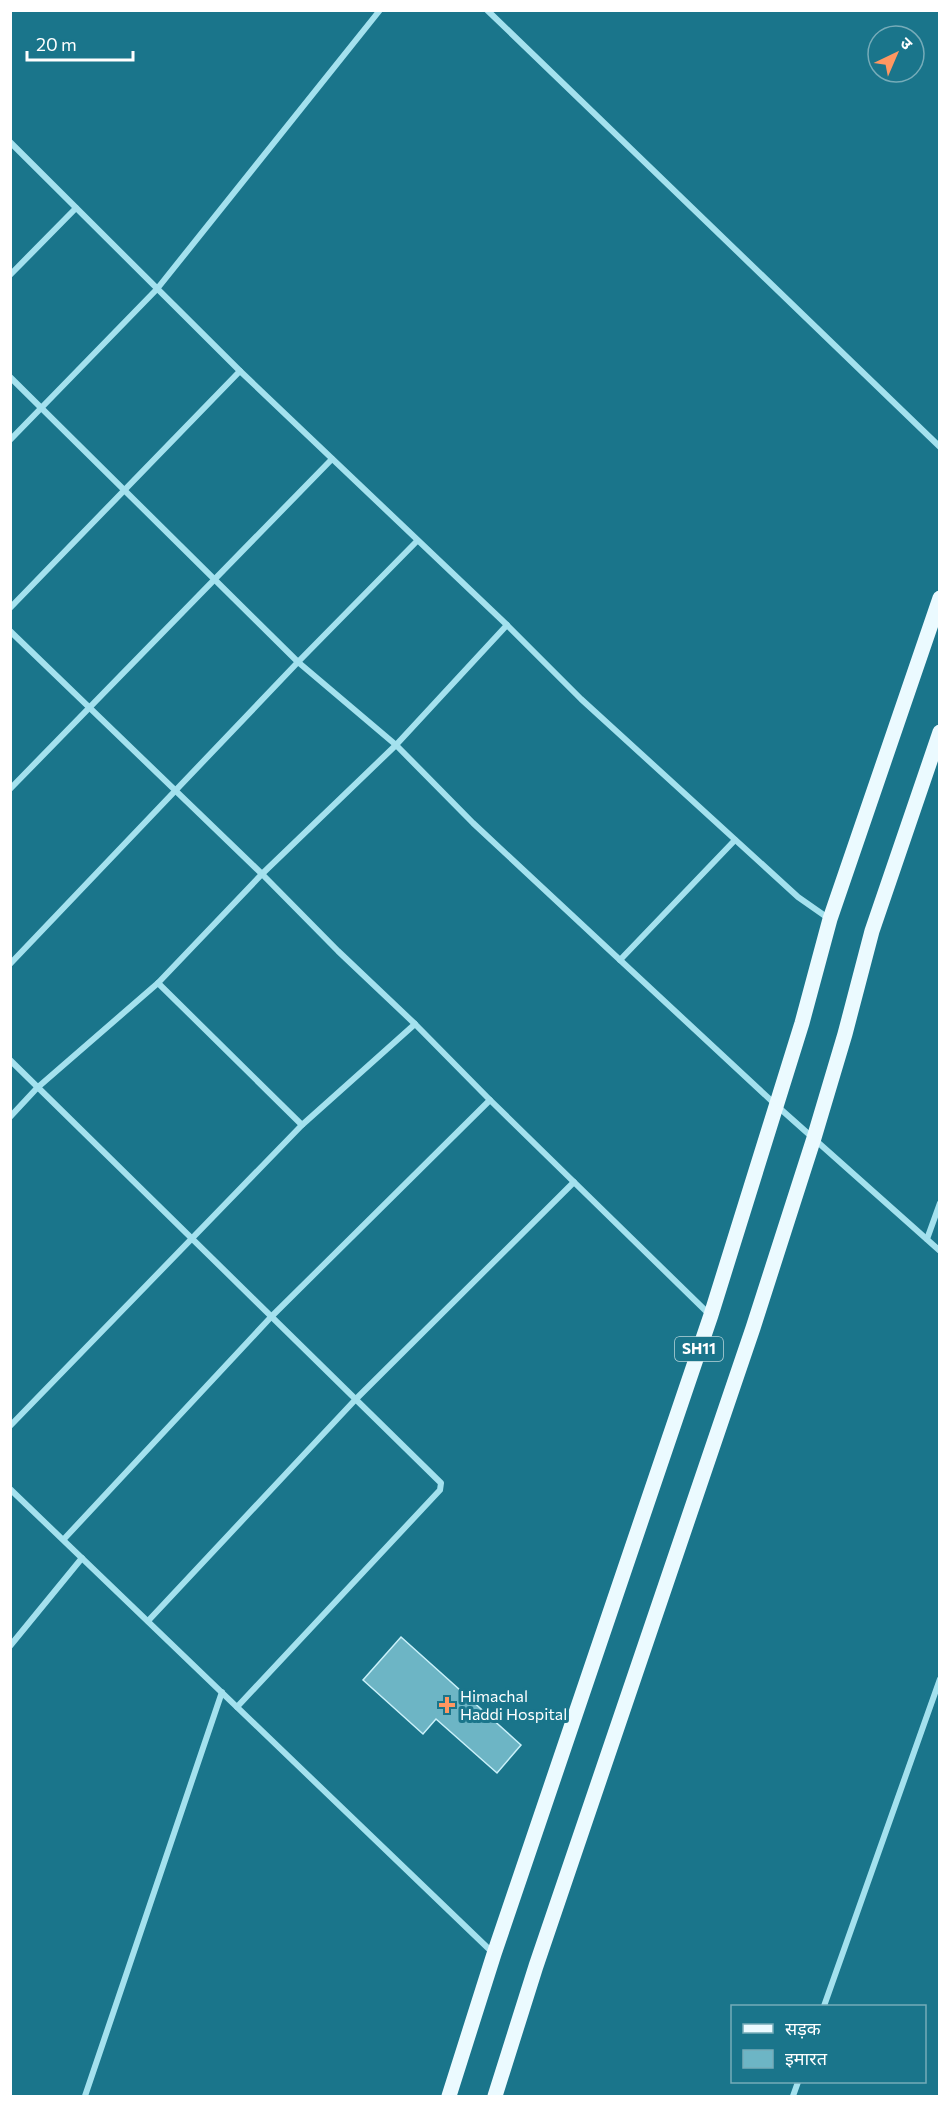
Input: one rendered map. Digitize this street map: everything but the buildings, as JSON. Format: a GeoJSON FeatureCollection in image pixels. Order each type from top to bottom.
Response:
{"type":"FeatureCollection","features":[{"type":"Feature","properties":{"kind":"main road","name":"SH11"},"geometry":{"type":"LineString","coordinates":[[449,2097],[494,1954],[711,1316],[802,1023],[830,919],[939,598]]}},
{"type":"Feature","properties":{"kind":"main road","name":"SH11"},"geometry":{"type":"LineString","coordinates":[[495,2097],[536,1966],[753,1328],[814,1138],[872,931],[939,732]]}},
{"type":"Feature","properties":{"kind":"street"},"geometry":{"type":"LineString","coordinates":[[10,440],[158,289],[380,10]]}},
{"type":"Feature","properties":{"kind":"street"},"geometry":{"type":"LineString","coordinates":[[488,10],[939,447]]}},
{"type":"Feature","properties":{"kind":"street"},"geometry":{"type":"LineString","coordinates":[[10,142],[240,371],[507,625],[581,699],[798,897],[830,919]]}},
{"type":"Feature","properties":{"kind":"street"},"geometry":{"type":"LineString","coordinates":[[10,275],[76,208]]}},
{"type":"Feature","properties":{"kind":"street"},"geometry":{"type":"LineString","coordinates":[[10,608],[240,371]]}},
{"type":"Feature","properties":{"kind":"street"},"geometry":{"type":"LineString","coordinates":[[10,377],[298,662],[396,745],[473,823],[620,960],[776,1105],[939,1251]]}},
{"type":"Feature","properties":{"kind":"street"},"geometry":{"type":"LineString","coordinates":[[10,789],[332,459]]}},
{"type":"Feature","properties":{"kind":"street"},"geometry":{"type":"LineString","coordinates":[[10,964],[177,792],[298,662],[417,541]]}},
{"type":"Feature","properties":{"kind":"street"},"geometry":{"type":"LineString","coordinates":[[10,1117],[37,1088],[158,983],[262,874],[396,745],[507,625]]}},
{"type":"Feature","properties":{"kind":"street"},"geometry":{"type":"LineString","coordinates":[[10,631],[262,874],[338,951],[415,1023],[490,1100],[711,1316]]}},
{"type":"Feature","properties":{"kind":"street"},"geometry":{"type":"LineString","coordinates":[[620,960],[735,840]]}},
{"type":"Feature","properties":{"kind":"street"},"geometry":{"type":"LineString","coordinates":[[158,983],[302,1125]]}},
{"type":"Feature","properties":{"kind":"street"},"geometry":{"type":"LineString","coordinates":[[10,1426],[302,1125],[415,1023]]}},
{"type":"Feature","properties":{"kind":"street"},"geometry":{"type":"LineString","coordinates":[[10,1060],[355,1400],[440,1479],[440,1490],[237,1707]]}},
{"type":"Feature","properties":{"kind":"street"},"geometry":{"type":"LineString","coordinates":[[64,1539],[271,1317],[490,1100]]}},
{"type":"Feature","properties":{"kind":"street"},"geometry":{"type":"LineString","coordinates":[[148,1621],[355,1400],[574,1182]]}},
{"type":"Feature","properties":{"kind":"street"},"geometry":{"type":"LineString","coordinates":[[927,1239],[939,1203]]}},
{"type":"Feature","properties":{"kind":"street"},"geometry":{"type":"LineString","coordinates":[[10,1489],[494,1954]]}},
{"type":"Feature","properties":{"kind":"street"},"geometry":{"type":"LineString","coordinates":[[10,1646],[82,1558]]}},
{"type":"Feature","properties":{"kind":"street"},"geometry":{"type":"LineString","coordinates":[[825,2005],[939,1679]]}},
{"type":"Feature","properties":{"kind":"street"},"geometry":{"type":"LineString","coordinates":[[85,2097],[222,1692]]}},
{"type":"Feature","properties":{"kind":"place","name":"Himachal Haddi Hospital"},"geometry":{"type":"Point","coordinates":[447,1705]}}]}
